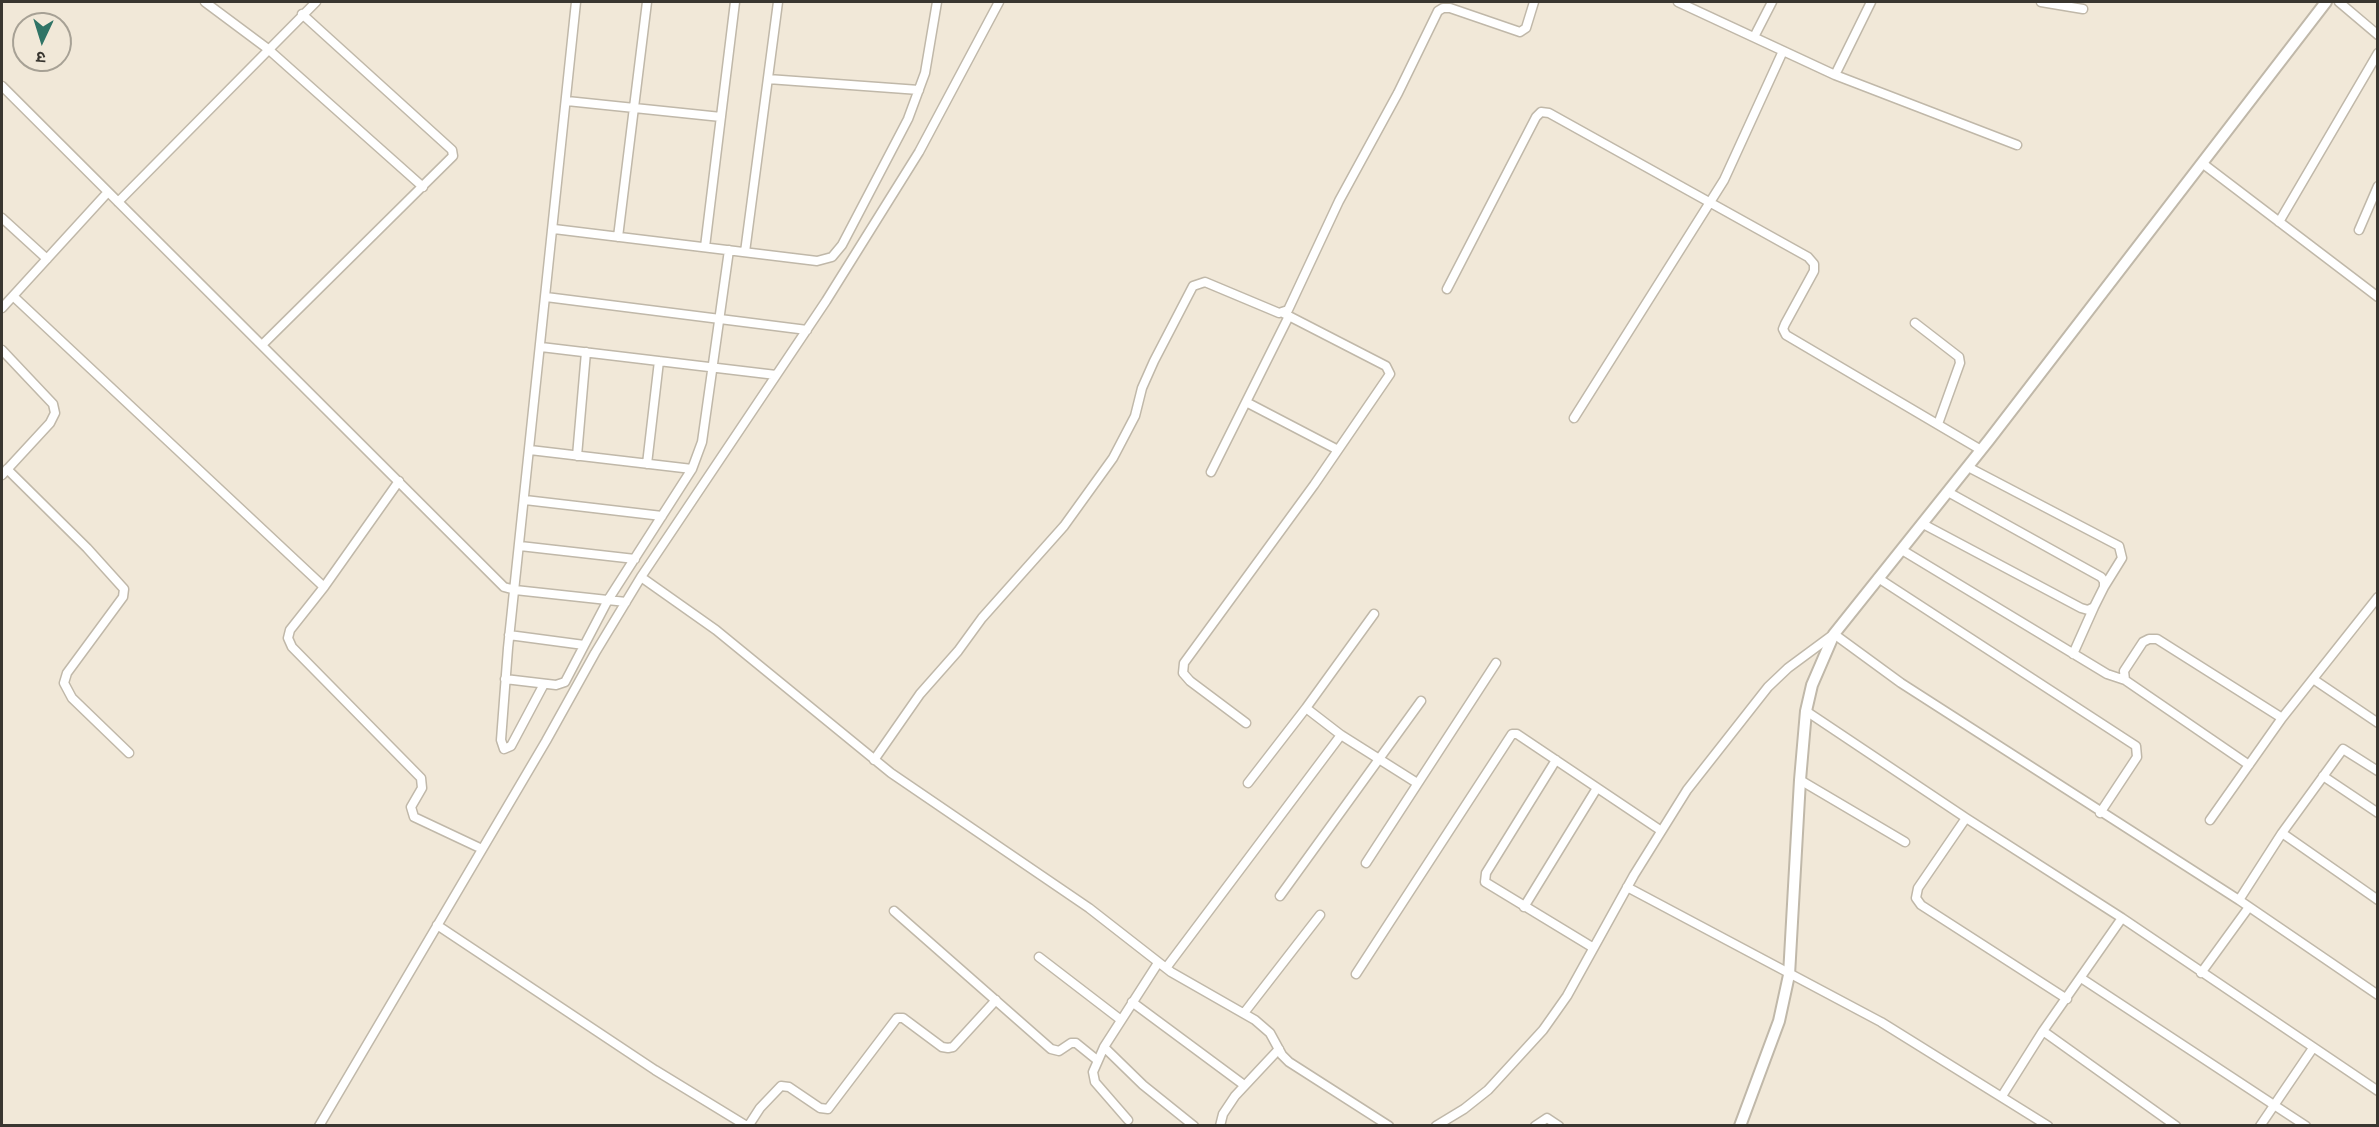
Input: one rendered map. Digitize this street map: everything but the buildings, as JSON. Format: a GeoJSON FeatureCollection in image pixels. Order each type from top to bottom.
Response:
{"type":"FeatureCollection","features":[{"type":"Feature","properties":{"kind":"street"},"geometry":{"type":"LineString","coordinates":[[205,2],[268,49],[423,187]]}},
{"type":"Feature","properties":{"kind":"street"},"geometry":{"type":"LineString","coordinates":[[118,202],[315,2]]}},
{"type":"Feature","properties":{"kind":"street"},"geometry":{"type":"LineString","coordinates":[[544,684],[511,746],[504,749],[501,740],[509,635],[554,229],[576,2]]}},
{"type":"Feature","properties":{"kind":"street"},"geometry":{"type":"LineString","coordinates":[[618,237],[647,2]]}},
{"type":"Feature","properties":{"kind":"street"},"geometry":{"type":"LineString","coordinates":[[705,247],[735,2]]}},
{"type":"Feature","properties":{"kind":"street"},"geometry":{"type":"LineString","coordinates":[[745,252],[778,2]]}},
{"type":"Feature","properties":{"kind":"street"},"geometry":{"type":"LineString","coordinates":[[554,229],[817,261],[832,257],[837,253],[908,119],[920,90],[937,2]]}},
{"type":"Feature","properties":{"kind":"street"},"geometry":{"type":"LineString","coordinates":[[319,1125],[641,577],[807,330],[919,152],[999,2]]}},
{"type":"Feature","properties":{"kind":"street"},"geometry":{"type":"LineString","coordinates":[[1211,472],[1339,201],[1398,93],[1438,11],[1449,8],[1520,32],[1526,28],[1534,2]]}},
{"type":"Feature","properties":{"kind":"street"},"geometry":{"type":"LineString","coordinates":[[1678,2],[1835,75],[2017,145]]}},
{"type":"Feature","properties":{"kind":"street"},"geometry":{"type":"LineString","coordinates":[[1754,37],[1772,2]]}},
{"type":"Feature","properties":{"kind":"street"},"geometry":{"type":"LineString","coordinates":[[1835,75],[1871,2]]}},
{"type":"Feature","properties":{"kind":"street"},"geometry":{"type":"LineString","coordinates":[[2040,2],[2083,9]]}},
{"type":"Feature","properties":{"kind":"street"},"geometry":{"type":"LineString","coordinates":[[1741,1125],[1779,1021],[1789,975],[1806,711],[1812,685],[1834,634],[1968,467],[2326,2]]}},
{"type":"Feature","properties":{"kind":"street"},"geometry":{"type":"LineString","coordinates":[[2338,2],[2378,35]]}},
{"type":"Feature","properties":{"kind":"street"},"geometry":{"type":"LineString","coordinates":[[262,345],[453,156],[452,150],[302,14]]}},
{"type":"Feature","properties":{"kind":"street"},"geometry":{"type":"LineString","coordinates":[[1574,418],[1710,203],[1734,161],[1783,51]]}},
{"type":"Feature","properties":{"kind":"street"},"geometry":{"type":"LineString","coordinates":[[2279,222],[2378,53]]}},
{"type":"Feature","properties":{"kind":"street"},"geometry":{"type":"LineString","coordinates":[[768,79],[920,90]]}},
{"type":"Feature","properties":{"kind":"street"},"geometry":{"type":"LineString","coordinates":[[2,86],[504,586],[515,590],[626,602]]}},
{"type":"Feature","properties":{"kind":"street"},"geometry":{"type":"LineString","coordinates":[[567,101],[721,117]]}},
{"type":"Feature","properties":{"kind":"street"},"geometry":{"type":"LineString","coordinates":[[1447,289],[1536,117],[1541,112],[1549,113],[1808,257],[1814,264],[1814,272],[1783,328],[1786,335],[1981,450]]}},
{"type":"Feature","properties":{"kind":"street"},"geometry":{"type":"LineString","coordinates":[[2202,163],[2378,297]]}},
{"type":"Feature","properties":{"kind":"street"},"geometry":{"type":"LineString","coordinates":[[2359,230],[2378,186]]}},
{"type":"Feature","properties":{"kind":"street"},"geometry":{"type":"LineString","coordinates":[[2,308],[108,192]]}},
{"type":"Feature","properties":{"kind":"street"},"geometry":{"type":"LineString","coordinates":[[2,218],[47,259]]}},
{"type":"Feature","properties":{"kind":"street"},"geometry":{"type":"LineString","coordinates":[[505,679],[556,685],[564,683],[608,600],[693,469],[702,442],[729,250]]}},
{"type":"Feature","properties":{"kind":"street"},"geometry":{"type":"LineString","coordinates":[[874,760],[920,694],[958,651],[982,618],[1064,526],[1113,458],[1135,416],[1142,388],[1154,361],[1193,285],[1199,282],[1208,283],[1286,314],[1386,366],[1389,370],[1389,378],[1184,663],[1183,673],[1190,681],[1246,723]]}},
{"type":"Feature","properties":{"kind":"street"},"geometry":{"type":"LineString","coordinates":[[13,296],[324,587]]}},
{"type":"Feature","properties":{"kind":"street"},"geometry":{"type":"LineString","coordinates":[[546,297],[807,330]]}},
{"type":"Feature","properties":{"kind":"street"},"geometry":{"type":"LineString","coordinates":[[1915,323],[1959,357],[1960,363],[1938,424]]}},
{"type":"Feature","properties":{"kind":"street"},"geometry":{"type":"LineString","coordinates":[[541,347],[776,375]]}},
{"type":"Feature","properties":{"kind":"street"},"geometry":{"type":"LineString","coordinates":[[2,350],[55,408],[54,417],[50,423],[4,472],[87,548],[124,589],[123,597],[67,673],[64,683],[72,698],[129,753]]}},
{"type":"Feature","properties":{"kind":"street"},"geometry":{"type":"LineString","coordinates":[[577,456],[586,352]]}},
{"type":"Feature","properties":{"kind":"street"},"geometry":{"type":"LineString","coordinates":[[647,464],[659,361]]}},
{"type":"Feature","properties":{"kind":"street"},"geometry":{"type":"LineString","coordinates":[[1246,402],[1338,450]]}},
{"type":"Feature","properties":{"kind":"street"},"geometry":{"type":"LineString","coordinates":[[530,450],[693,469]]}},
{"type":"Feature","properties":{"kind":"street"},"geometry":{"type":"LineString","coordinates":[[1968,467],[2119,546],[2122,558],[2104,587],[2073,654]]}},
{"type":"Feature","properties":{"kind":"street"},"geometry":{"type":"LineString","coordinates":[[399,481],[324,587],[290,630],[288,638],[289,642],[421,778],[422,788],[412,804],[412,814],[482,849]]}},
{"type":"Feature","properties":{"kind":"street"},"geometry":{"type":"LineString","coordinates":[[1948,492],[2100,577],[2104,581],[2104,587]]}},
{"type":"Feature","properties":{"kind":"street"},"geometry":{"type":"LineString","coordinates":[[525,500],[662,516]]}},
{"type":"Feature","properties":{"kind":"street"},"geometry":{"type":"LineString","coordinates":[[1923,524],[2080,608],[2088,610],[2094,607]]}},
{"type":"Feature","properties":{"kind":"street"},"geometry":{"type":"LineString","coordinates":[[520,546],[635,559]]}},
{"type":"Feature","properties":{"kind":"street"},"geometry":{"type":"LineString","coordinates":[[1902,550],[2107,674],[2125,680],[2249,765]]}},
{"type":"Feature","properties":{"kind":"street"},"geometry":{"type":"LineString","coordinates":[[641,577],[716,630],[874,760],[1029,869],[1089,908],[1162,966],[1244,1013],[1270,1033],[1289,1062],[1389,1125]]}},
{"type":"Feature","properties":{"kind":"street"},"geometry":{"type":"LineString","coordinates":[[1878,578],[2136,746],[2137,757],[2100,813]]}},
{"type":"Feature","properties":{"kind":"street"},"geometry":{"type":"LineString","coordinates":[[2210,820],[2282,718],[2378,597]]}},
{"type":"Feature","properties":{"kind":"street"},"geometry":{"type":"LineString","coordinates":[[1248,783],[1374,614]]}},
{"type":"Feature","properties":{"kind":"street"},"geometry":{"type":"LineString","coordinates":[[1834,634],[1901,683],[2100,813],[2239,900],[2378,995]]}},
{"type":"Feature","properties":{"kind":"street"},"geometry":{"type":"LineString","coordinates":[[1436,1125],[1464,1109],[1508,1070],[1556,1012],[1660,830],[1687,790],[1768,687],[1788,668],[1834,634]]}},
{"type":"Feature","properties":{"kind":"street"},"geometry":{"type":"LineString","coordinates":[[509,635],[584,645]]}},
{"type":"Feature","properties":{"kind":"street"},"geometry":{"type":"LineString","coordinates":[[2125,680],[2124,671],[2143,642],[2154,638],[2282,718]]}},
{"type":"Feature","properties":{"kind":"street"},"geometry":{"type":"LineString","coordinates":[[1366,863],[1496,663]]}},
{"type":"Feature","properties":{"kind":"street"},"geometry":{"type":"LineString","coordinates":[[2313,679],[2376,720]]}},
{"type":"Feature","properties":{"kind":"street"},"geometry":{"type":"LineString","coordinates":[[1280,896],[1421,701]]}},
{"type":"Feature","properties":{"kind":"street"},"geometry":{"type":"LineString","coordinates":[[1306,708],[1341,735],[1417,783]]}},
{"type":"Feature","properties":{"kind":"street"},"geometry":{"type":"LineString","coordinates":[[1806,711],[1966,818],[2122,918],[2378,1091]]}},
{"type":"Feature","properties":{"kind":"street"},"geometry":{"type":"LineString","coordinates":[[1356,974],[1513,733],[1660,830]]}},
{"type":"Feature","properties":{"kind":"street"},"geometry":{"type":"LineString","coordinates":[[1128,1120],[1095,1082],[1093,1072],[1104,1047],[1132,1002],[1341,735]]}},
{"type":"Feature","properties":{"kind":"street"},"geometry":{"type":"LineString","coordinates":[[2239,900],[2282,834],[2343,749],[2378,771]]}},
{"type":"Feature","properties":{"kind":"street"},"geometry":{"type":"LineString","coordinates":[[1556,760],[1485,878],[1486,883],[1592,947]]}},
{"type":"Feature","properties":{"kind":"street"},"geometry":{"type":"LineString","coordinates":[[2323,776],[2378,813]]}},
{"type":"Feature","properties":{"kind":"street"},"geometry":{"type":"LineString","coordinates":[[1800,780],[1905,843]]}},
{"type":"Feature","properties":{"kind":"street"},"geometry":{"type":"LineString","coordinates":[[1524,907],[1597,788]]}},
{"type":"Feature","properties":{"kind":"street"},"geometry":{"type":"LineString","coordinates":[[1966,818],[1918,888],[1916,898],[1922,905],[2067,999]]}},
{"type":"Feature","properties":{"kind":"street"},"geometry":{"type":"LineString","coordinates":[[2282,834],[2378,900]]}},
{"type":"Feature","properties":{"kind":"street"},"geometry":{"type":"LineString","coordinates":[[1627,887],[1881,1022],[2048,1125]]}},
{"type":"Feature","properties":{"kind":"street"},"geometry":{"type":"LineString","coordinates":[[2201,973],[2249,907]]}},
{"type":"Feature","properties":{"kind":"street"},"geometry":{"type":"LineString","coordinates":[[894,911],[1051,1049],[1059,1051],[1076,1043],[1097,1060]]}},
{"type":"Feature","properties":{"kind":"street"},"geometry":{"type":"LineString","coordinates":[[1244,1013],[1320,915]]}},
{"type":"Feature","properties":{"kind":"street"},"geometry":{"type":"LineString","coordinates":[[2002,1096],[2043,1031],[2122,918]]}},
{"type":"Feature","properties":{"kind":"street"},"geometry":{"type":"LineString","coordinates":[[437,925],[665,1076],[744,1125],[749,1125],[760,1108],[781,1086],[789,1087],[820,1108],[830,1107],[897,1018],[903,1018],[942,1047],[948,1048],[953,1047],[996,1000]]}},
{"type":"Feature","properties":{"kind":"street"},"geometry":{"type":"LineString","coordinates":[[1039,957],[1121,1020]]}},
{"type":"Feature","properties":{"kind":"street"},"geometry":{"type":"LineString","coordinates":[[2081,978],[2306,1125]]}},
{"type":"Feature","properties":{"kind":"street"},"geometry":{"type":"LineString","coordinates":[[1132,1002],[1244,1085]]}},
{"type":"Feature","properties":{"kind":"street"},"geometry":{"type":"LineString","coordinates":[[2043,1031],[2176,1125]]}},
{"type":"Feature","properties":{"kind":"street"},"geometry":{"type":"LineString","coordinates":[[1104,1047],[1143,1085],[1194,1125]]}},
{"type":"Feature","properties":{"kind":"street"},"geometry":{"type":"LineString","coordinates":[[2260,1125],[2313,1048]]}},
{"type":"Feature","properties":{"kind":"street"},"geometry":{"type":"LineString","coordinates":[[1220,1125],[1226,1109],[1244,1085],[1279,1049]]}},
{"type":"Feature","properties":{"kind":"street"},"geometry":{"type":"LineString","coordinates":[[1535,1125],[1547,1118],[1559,1125]]}}]}
